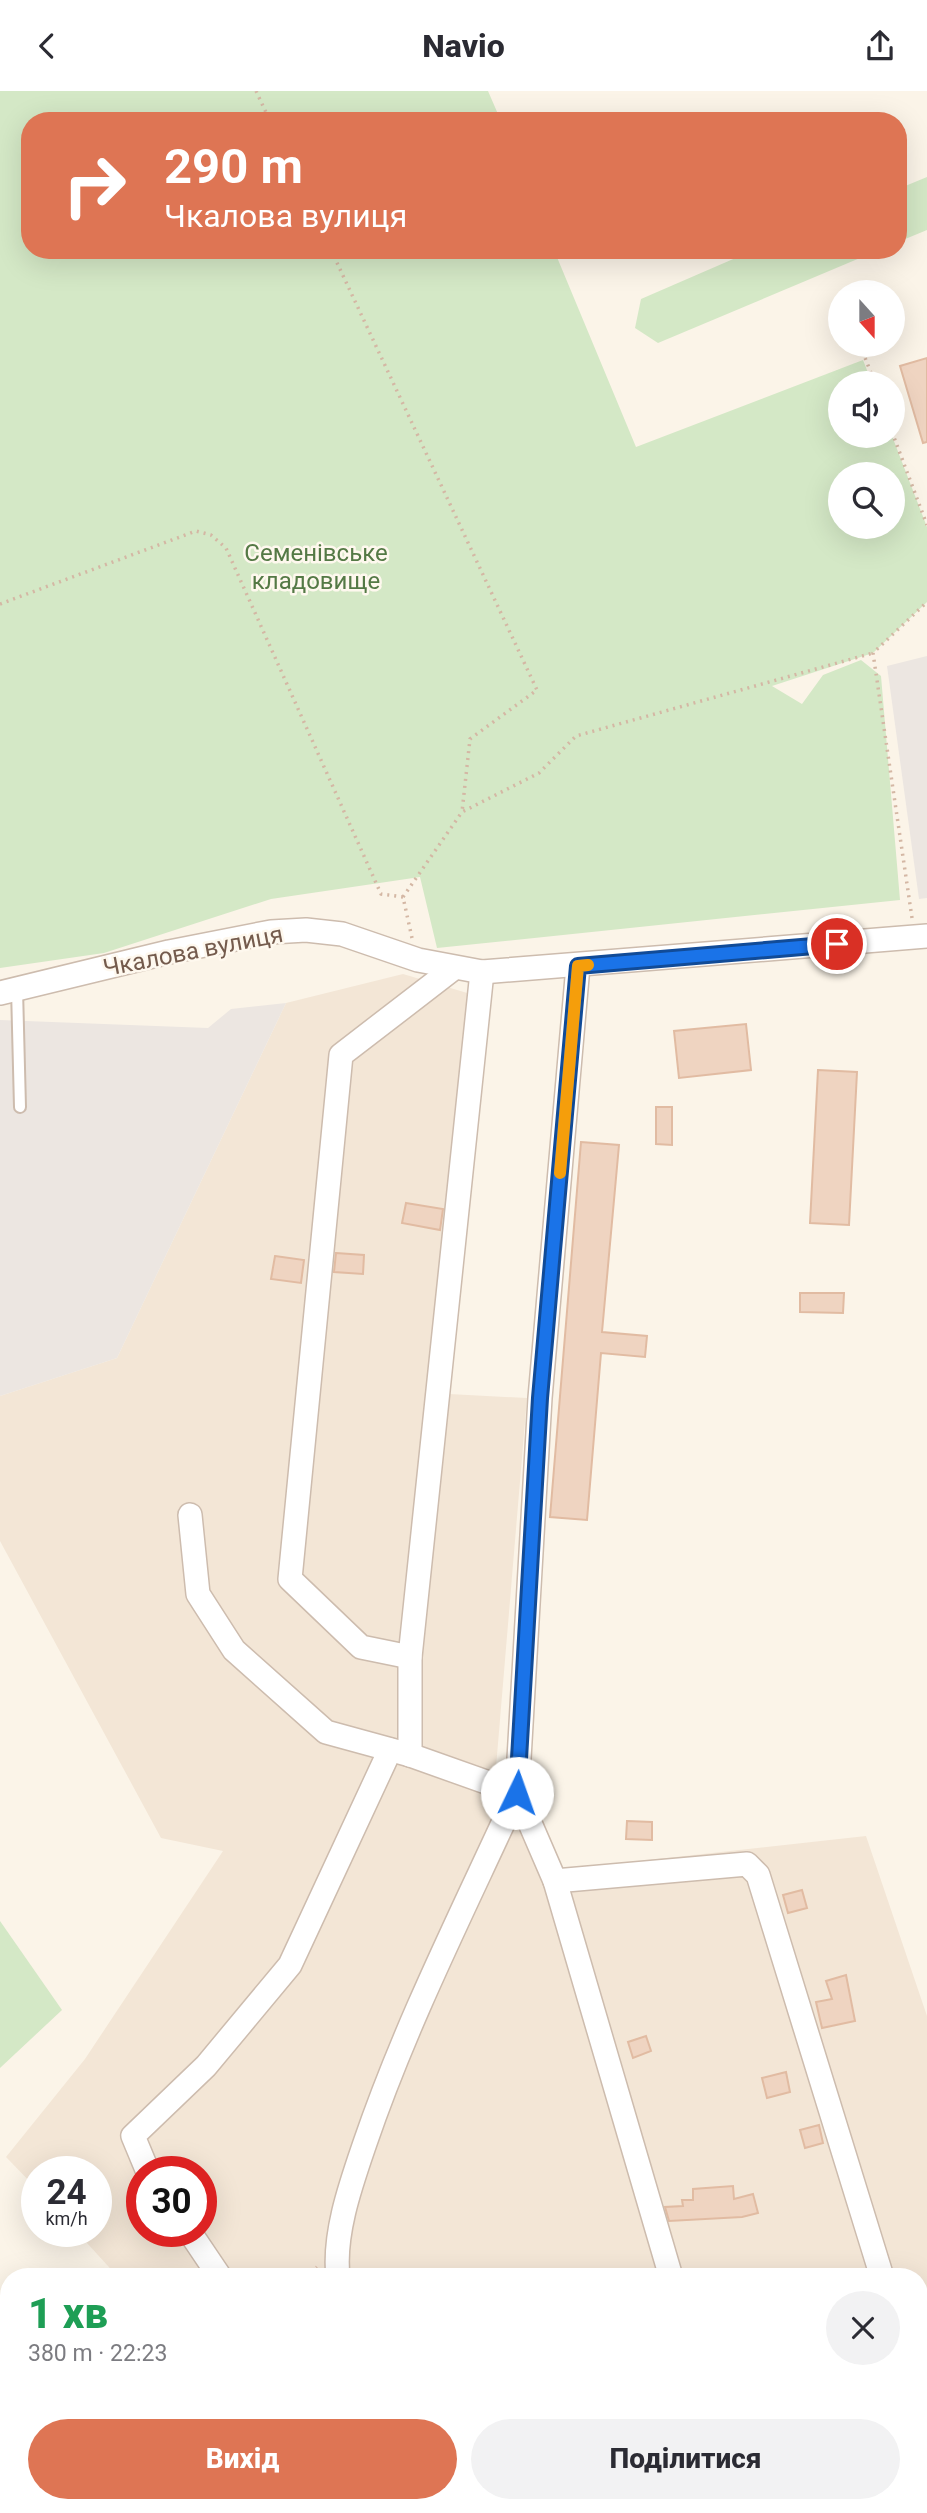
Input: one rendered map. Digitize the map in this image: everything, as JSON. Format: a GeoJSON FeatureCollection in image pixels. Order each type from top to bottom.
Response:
{"type":"FeatureCollection","features":[{"type":"Feature","properties":{"kind":"street","name":"Чкалова вулиця"},"geometry":{"type":"LineString","coordinates":[[9,991],[169,952],[271,932],[306,930],[342,934],[418,960],[482,972],[921,937]]}},
{"type":"Feature","properties":{"kind":"street"},"geometry":{"type":"LineString","coordinates":[[337,2268],[335,2252],[341,2235],[349,2190],[387,2078],[517,1793],[540,1398],[578,966]]}},
{"type":"Feature","properties":{"kind":"street"},"geometry":{"type":"LineString","coordinates":[[410,1657],[361,1647],[290,1579],[341,1055],[454,968]]}},
{"type":"Feature","properties":{"kind":"street"},"geometry":{"type":"LineString","coordinates":[[141,2156],[133,2136],[206,2066],[290,1965],[400,1752],[482,972]]}},
{"type":"Feature","properties":{"kind":"street"},"geometry":{"type":"LineString","coordinates":[[190,1515],[198,1594],[234,1650],[326,1732],[400,1752],[517,1793],[555,1881],[668,2268]]}},
{"type":"Feature","properties":{"kind":"street"},"geometry":{"type":"LineString","coordinates":[[555,1881],[747,1864],[758,1875],[879,2268]]}},
{"type":"Feature","properties":{"kind":"street"},"geometry":{"type":"LineString","coordinates":[[200,2247],[214,2268]]}},
{"type":"Feature","properties":{"kind":"lane"},"geometry":{"type":"LineString","coordinates":[[9,991],[20,1107]]}},
{"type":"Feature","properties":{"kind":"path"},"geometry":{"type":"LineString","coordinates":[[256,91],[266,112]]}},
{"type":"Feature","properties":{"kind":"path"},"geometry":{"type":"LineString","coordinates":[[335,259],[537,691],[470,739],[462,813]]}},
{"type":"Feature","properties":{"kind":"path"},"geometry":{"type":"LineString","coordinates":[[898,448],[927,525]]}},
{"type":"Feature","properties":{"kind":"path"},"geometry":{"type":"LineString","coordinates":[[0,604],[196,531],[211,535],[226,548],[381,894],[403,897]]}},
{"type":"Feature","properties":{"kind":"path"},"geometry":{"type":"LineString","coordinates":[[418,960],[403,897],[462,813],[539,773],[576,736],[873,653],[927,602]]}},
{"type":"Feature","properties":{"kind":"path"},"geometry":{"type":"LineString","coordinates":[[873,653],[921,937]]}},
{"type":"Feature","properties":{"kind":"shaded area"},"geometry":{"type":"Polygon","coordinates":[[[927,656],[927,898],[919,899],[887,666],[927,656]]]}},
{"type":"Feature","properties":{"kind":"shaded area"},"geometry":{"type":"Polygon","coordinates":[[[403,974],[474,995],[449,1394],[527,1398],[495,1779],[558,1870],[866,1836],[927,2016],[927,2268],[110,2268],[91,2247],[112,2247],[112,2156],[21,2156],[21,2172],[6,2157],[85,2059],[223,1851],[161,1838],[0,1541],[0,1396],[117,1358],[286,1003],[403,974]]]}},
{"type":"Feature","properties":{"kind":"shaded area"},"geometry":{"type":"Polygon","coordinates":[[[286,1003],[117,1358],[0,1396],[0,1020],[208,1028],[231,1009],[286,1003]]]}},
{"type":"Feature","properties":{"kind":"green space","name":"Семенівське кладовище"},"geometry":{"type":"Polygon","coordinates":[[[0,91],[488,91],[497,112],[21,112],[21,259],[558,259],[636,447],[828,373],[828,448],[897,448],[902,462],[828,462],[828,539],[905,539],[905,470],[927,527],[927,602],[873,653],[772,686],[802,704],[823,675],[861,660],[881,676],[900,900],[437,948],[420,877],[271,899],[104,953],[0,968],[0,91]]]}},
{"type":"Feature","properties":{"kind":"green space"},"geometry":{"type":"Polygon","coordinates":[[[927,177],[927,230],[907,238],[907,185],[927,177]]]}},
{"type":"Feature","properties":{"kind":"green space"},"geometry":{"type":"Polygon","coordinates":[[[733,259],[858,259],[658,343],[635,328],[641,299],[733,259]]]}},
{"type":"Feature","properties":{"kind":"green space","name":"Семенівське кладовище"},"geometry":{"type":"Polygon","coordinates":[[[863,360],[867,371],[834,371],[863,360]]]}},
{"type":"Feature","properties":{"kind":"green space"},"geometry":{"type":"Polygon","coordinates":[[[0,1921],[62,2010],[0,2068],[0,1921]]]}},
{"type":"Feature","properties":{"kind":"building"},"geometry":{"type":"Polygon","coordinates":[[[927,358],[927,442],[923,443],[905,383],[905,371],[901,371],[900,366],[927,358]]]}},
{"type":"Feature","properties":{"kind":"building"},"geometry":{"type":"Polygon","coordinates":[[[746,1024],[751,1070],[679,1078],[674,1031],[746,1024]]]}},
{"type":"Feature","properties":{"kind":"building"},"geometry":{"type":"Polygon","coordinates":[[[818,1070],[857,1072],[849,1225],[810,1223],[818,1070]]]}},
{"type":"Feature","properties":{"kind":"building"},"geometry":{"type":"Polygon","coordinates":[[[656,1107],[672,1107],[672,1145],[656,1144],[656,1107]]]}},
{"type":"Feature","properties":{"kind":"building"},"geometry":{"type":"Polygon","coordinates":[[[581,1142],[619,1145],[602,1332],[647,1336],[645,1357],[601,1353],[587,1520],[550,1517],[581,1142]]]}},
{"type":"Feature","properties":{"kind":"building"},"geometry":{"type":"Polygon","coordinates":[[[406,1203],[443,1209],[440,1230],[402,1223],[406,1203]]]}},
{"type":"Feature","properties":{"kind":"building"},"geometry":{"type":"Polygon","coordinates":[[[336,1253],[364,1255],[363,1274],[334,1272],[336,1253]]]}},
{"type":"Feature","properties":{"kind":"building"},"geometry":{"type":"Polygon","coordinates":[[[275,1256],[304,1260],[301,1283],[271,1279],[275,1256]]]}},
{"type":"Feature","properties":{"kind":"building"},"geometry":{"type":"Polygon","coordinates":[[[800,1293],[844,1293],[843,1313],[800,1312],[800,1293]]]}},
{"type":"Feature","properties":{"kind":"building"},"geometry":{"type":"Polygon","coordinates":[[[627,1821],[652,1822],[652,1840],[626,1839],[627,1821]]]}},
{"type":"Feature","properties":{"kind":"building"},"geometry":{"type":"Polygon","coordinates":[[[802,1890],[807,1908],[788,1913],[783,1895],[802,1890]]]}},
{"type":"Feature","properties":{"kind":"building"},"geometry":{"type":"Polygon","coordinates":[[[846,1975],[855,2021],[822,2028],[816,2002],[832,1999],[826,1981],[846,1975]]]}},
{"type":"Feature","properties":{"kind":"building"},"geometry":{"type":"Polygon","coordinates":[[[646,2036],[651,2051],[633,2058],[628,2042],[646,2036]]]}},
{"type":"Feature","properties":{"kind":"building"},"geometry":{"type":"Polygon","coordinates":[[[786,2072],[790,2092],[767,2098],[762,2078],[786,2072]]]}},
{"type":"Feature","properties":{"kind":"building"},"geometry":{"type":"Polygon","coordinates":[[[819,2125],[823,2143],[805,2148],[800,2130],[819,2125]]]}},
{"type":"Feature","properties":{"kind":"building"},"geometry":{"type":"Polygon","coordinates":[[[733,2186],[734,2199],[753,2194],[758,2213],[742,2217],[669,2221],[665,2207],[683,2206],[682,2200],[693,2200],[693,2189],[733,2186]]]}},
{"type":"Feature","properties":{"kind":"slow traffic"},"geometry":{"type":"LineString","coordinates":[[560,1173],[578,966],[588,965]]}},
{"type":"Feature","properties":{"kind":"route"},"geometry":{"type":"LineString","coordinates":[[517,1793],[540,1398],[578,966],[837,944]]}}]}
